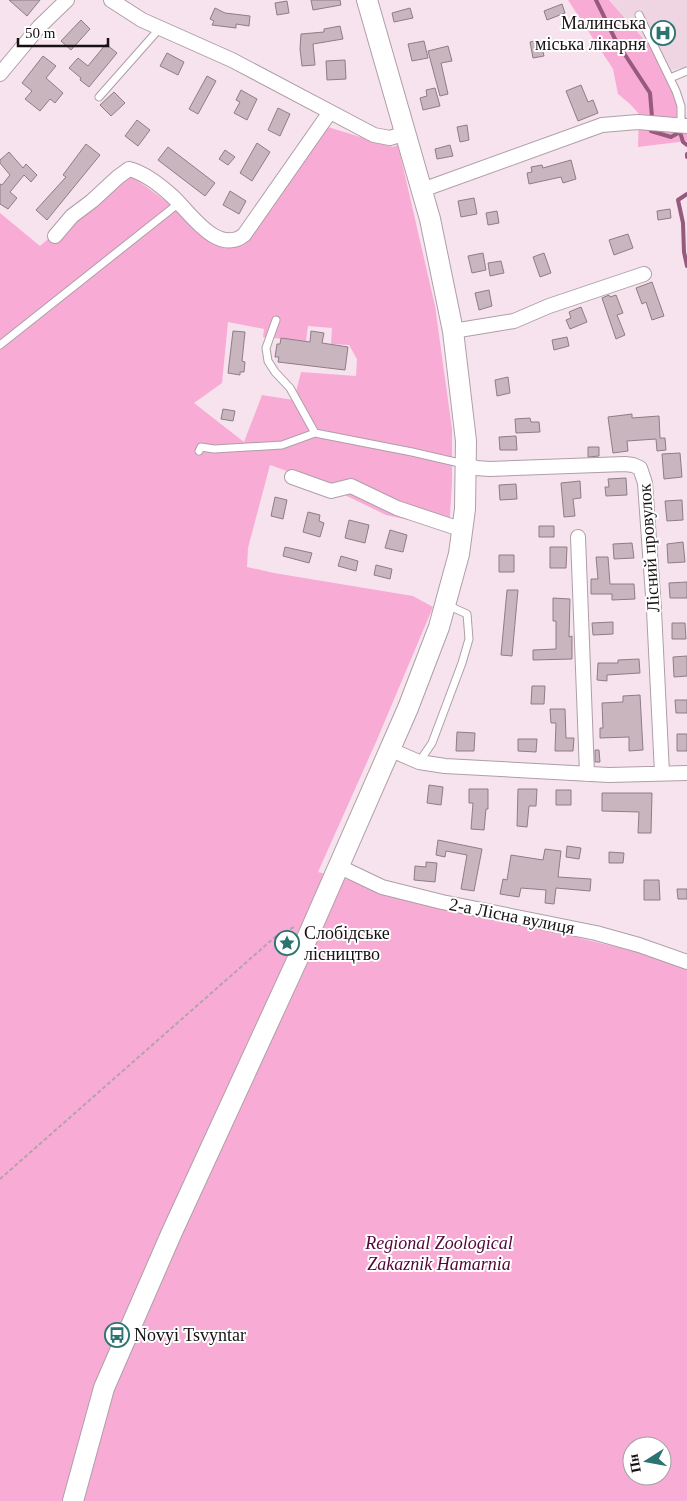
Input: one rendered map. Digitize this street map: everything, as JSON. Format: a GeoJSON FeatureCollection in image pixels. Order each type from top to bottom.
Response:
{"type":"FeatureCollection","features":[{"type":"Feature","properties":{"kind":"street"},"geometry":{"type":"LineString","coordinates":[[0,74],[39,27],[67,0]]}},
{"type":"Feature","properties":{"kind":"street"},"geometry":{"type":"LineString","coordinates":[[111,0],[142,20],[232,60],[380,137],[390,138],[406,133]]}},
{"type":"Feature","properties":{"kind":"street"},"geometry":{"type":"LineString","coordinates":[[73,1501],[104,1388],[172,1232],[318,914],[422,673],[446,605],[463,530],[467,465],[465,424],[453,331],[443,274],[422,190],[368,0]]}},
{"type":"Feature","properties":{"kind":"street"},"geometry":{"type":"LineString","coordinates":[[55,236],[72,216],[129,170],[151,179],[180,203],[201,227],[211,235],[229,240],[242,237],[330,112]]}},
{"type":"Feature","properties":{"kind":"street"},"geometry":{"type":"LineString","coordinates":[[422,190],[594,127],[628,122],[684,125]]}},
{"type":"Feature","properties":{"kind":"street"},"geometry":{"type":"LineString","coordinates":[[453,331],[514,321],[549,306],[644,274]]}},
{"type":"Feature","properties":{"kind":"street","name":"Лісний провулок"},"geometry":{"type":"LineString","coordinates":[[467,465],[490,469],[625,464],[637,466],[642,470],[653,601],[662,773]]}},
{"type":"Feature","properties":{"kind":"street"},"geometry":{"type":"LineString","coordinates":[[292,477],[331,491],[351,486],[397,508],[463,530]]}},
{"type":"Feature","properties":{"kind":"street"},"geometry":{"type":"LineString","coordinates":[[578,537],[587,774]]}},
{"type":"Feature","properties":{"kind":"street"},"geometry":{"type":"LineString","coordinates":[[389,749],[419,762],[445,766],[587,774],[641,775],[687,773]]}},
{"type":"Feature","properties":{"kind":"street","name":"2-а Лісна вулиця"},"geometry":{"type":"LineString","coordinates":[[338,866],[382,887],[442,902],[596,933],[639,945],[687,962]]}},
{"type":"Feature","properties":{"kind":"lane"},"geometry":{"type":"LineString","coordinates":[[639,15],[682,106],[684,125]]}},
{"type":"Feature","properties":{"kind":"lane"},"geometry":{"type":"LineString","coordinates":[[100,97],[160,28]]}},
{"type":"Feature","properties":{"kind":"lane"},"geometry":{"type":"LineString","coordinates":[[670,78],[687,71]]}},
{"type":"Feature","properties":{"kind":"lane"},"geometry":{"type":"LineString","coordinates":[[0,345],[180,203]]}},
{"type":"Feature","properties":{"kind":"lane"},"geometry":{"type":"LineString","coordinates":[[276,320],[266,348],[268,361],[292,391],[315,433]]}},
{"type":"Feature","properties":{"kind":"lane"},"geometry":{"type":"LineString","coordinates":[[199,452],[201,447],[214,449],[282,445],[315,433],[467,465]]}},
{"type":"Feature","properties":{"kind":"lane"},"geometry":{"type":"LineString","coordinates":[[419,762],[432,743],[469,639],[467,614],[446,605]]}},
{"type":"Feature","properties":{"kind":"path"},"geometry":{"type":"LineString","coordinates":[[0,1179],[274,937],[318,914]]}},
{"type":"Feature","properties":{"kind":"shaded area","name":"Малинська міська лікарня"},"geometry":{"type":"Polygon","coordinates":[[[610,0],[687,0],[687,67],[671,70],[610,0]]]}},
{"type":"Feature","properties":{"kind":"green space"},"geometry":{"type":"Polygon","coordinates":[[[568,0],[609,0],[671,70],[687,120],[687,141],[638,147],[639,114],[618,94],[613,69],[568,0]]]}},
{"type":"Feature","properties":{"kind":"green space","name":"Regional Zoological Zakaznik Hamarnia"},"geometry":{"type":"Polygon","coordinates":[[[328,127],[393,147],[398,145],[435,306],[452,429],[452,483],[449,529],[386,515],[318,482],[270,465],[248,548],[247,567],[413,596],[433,607],[318,872],[653,956],[687,960],[687,1501],[0,1501],[0,213],[40,246],[126,172],[229,247],[244,235],[328,127]],[[228,322],[222,383],[194,403],[244,442],[262,395],[294,400],[301,372],[356,376],[357,359],[349,345],[331,344],[332,328],[308,326],[306,341],[263,337],[264,329],[228,322]]]}},
{"type":"Feature","properties":{"kind":"building"},"geometry":{"type":"Polygon","coordinates":[[[9,0],[40,0],[27,16],[9,0]]]}},
{"type":"Feature","properties":{"kind":"building"},"geometry":{"type":"Polygon","coordinates":[[[311,0],[340,0],[341,5],[313,10],[311,0]]]}},
{"type":"Feature","properties":{"kind":"building"},"geometry":{"type":"Polygon","coordinates":[[[287,1],[289,13],[277,15],[275,3],[287,1]]]}},
{"type":"Feature","properties":{"kind":"building"},"geometry":{"type":"Polygon","coordinates":[[[562,4],[565,13],[547,20],[544,11],[562,4]]]}},
{"type":"Feature","properties":{"kind":"building"},"geometry":{"type":"Polygon","coordinates":[[[215,8],[225,13],[250,16],[249,26],[236,24],[236,28],[212,25],[214,21],[210,19],[215,8]]]}},
{"type":"Feature","properties":{"kind":"building"},"geometry":{"type":"Polygon","coordinates":[[[410,8],[413,18],[394,22],[392,13],[410,8]]]}},
{"type":"Feature","properties":{"kind":"building"},"geometry":{"type":"Polygon","coordinates":[[[81,20],[90,29],[71,50],[61,41],[81,20]]]}},
{"type":"Feature","properties":{"kind":"building"},"geometry":{"type":"Polygon","coordinates":[[[340,26],[343,39],[313,44],[315,65],[302,66],[301,34],[324,32],[324,29],[340,26]]]}},
{"type":"Feature","properties":{"kind":"building"},"geometry":{"type":"Polygon","coordinates":[[[540,40],[544,56],[533,58],[530,42],[540,40]]]}},
{"type":"Feature","properties":{"kind":"building"},"geometry":{"type":"Polygon","coordinates":[[[424,41],[428,58],[412,61],[408,44],[424,41]]]}},
{"type":"Feature","properties":{"kind":"building"},"geometry":{"type":"Polygon","coordinates":[[[106,44],[117,53],[89,87],[69,68],[78,58],[88,66],[106,44]]]}},
{"type":"Feature","properties":{"kind":"building"},"geometry":{"type":"Polygon","coordinates":[[[448,46],[452,61],[441,63],[448,94],[440,96],[428,51],[448,46]]]}},
{"type":"Feature","properties":{"kind":"building"},"geometry":{"type":"Polygon","coordinates":[[[167,53],[184,62],[178,75],[160,66],[167,53]]]}},
{"type":"Feature","properties":{"kind":"building"},"geometry":{"type":"Polygon","coordinates":[[[43,56],[56,66],[46,78],[63,93],[55,103],[50,99],[40,111],[25,99],[32,91],[22,83],[43,56]]]}},
{"type":"Feature","properties":{"kind":"building"},"geometry":{"type":"Polygon","coordinates":[[[345,60],[346,79],[327,80],[326,61],[345,60]]]}},
{"type":"Feature","properties":{"kind":"building"},"geometry":{"type":"Polygon","coordinates":[[[207,76],[216,81],[198,114],[189,109],[207,76]]]}},
{"type":"Feature","properties":{"kind":"building"},"geometry":{"type":"Polygon","coordinates":[[[581,85],[588,102],[593,100],[598,113],[578,121],[566,91],[581,85]]]}},
{"type":"Feature","properties":{"kind":"building"},"geometry":{"type":"Polygon","coordinates":[[[435,88],[440,106],[423,110],[420,98],[427,96],[426,90],[435,88]]]}},
{"type":"Feature","properties":{"kind":"building"},"geometry":{"type":"Polygon","coordinates":[[[241,90],[257,99],[247,120],[234,113],[240,102],[236,100],[241,90]]]}},
{"type":"Feature","properties":{"kind":"building"},"geometry":{"type":"Polygon","coordinates":[[[114,92],[125,103],[111,116],[100,105],[114,92]]]}},
{"type":"Feature","properties":{"kind":"building"},"geometry":{"type":"Polygon","coordinates":[[[278,108],[290,114],[280,136],[268,130],[278,108]]]}},
{"type":"Feature","properties":{"kind":"building"},"geometry":{"type":"Polygon","coordinates":[[[137,120],[150,130],[138,146],[125,136],[137,120]]]}},
{"type":"Feature","properties":{"kind":"building"},"geometry":{"type":"Polygon","coordinates":[[[467,125],[469,140],[460,142],[457,127],[467,125]]]}},
{"type":"Feature","properties":{"kind":"building"},"geometry":{"type":"Polygon","coordinates":[[[257,143],[270,152],[252,181],[240,173],[257,143]]]}},
{"type":"Feature","properties":{"kind":"building"},"geometry":{"type":"Polygon","coordinates":[[[86,144],[100,155],[47,220],[36,210],[66,177],[63,175],[86,144]]]}},
{"type":"Feature","properties":{"kind":"building"},"geometry":{"type":"Polygon","coordinates":[[[450,145],[453,156],[437,159],[435,149],[450,145]]]}},
{"type":"Feature","properties":{"kind":"building"},"geometry":{"type":"Polygon","coordinates":[[[168,147],[215,183],[205,196],[158,160],[168,147]]]}},
{"type":"Feature","properties":{"kind":"building"},"geometry":{"type":"Polygon","coordinates":[[[225,150],[235,157],[228,165],[219,159],[225,150]]]}},
{"type":"Feature","properties":{"kind":"building"},"geometry":{"type":"Polygon","coordinates":[[[9,152],[23,168],[26,164],[37,175],[31,182],[24,175],[10,192],[17,198],[8,209],[0,204],[0,184],[2,185],[10,175],[0,163],[0,160],[9,152]]]}},
{"type":"Feature","properties":{"kind":"building"},"geometry":{"type":"Polygon","coordinates":[[[571,160],[576,179],[563,183],[561,177],[529,184],[527,173],[532,172],[531,167],[542,165],[543,168],[571,160]]]}},
{"type":"Feature","properties":{"kind":"building"},"geometry":{"type":"Polygon","coordinates":[[[230,191],[246,201],[239,214],[223,205],[230,191]]]}},
{"type":"Feature","properties":{"kind":"building"},"geometry":{"type":"Polygon","coordinates":[[[474,198],[477,214],[461,217],[458,201],[474,198]]]}},
{"type":"Feature","properties":{"kind":"building"},"geometry":{"type":"Polygon","coordinates":[[[670,209],[671,218],[658,220],[657,211],[670,209]]]}},
{"type":"Feature","properties":{"kind":"building"},"geometry":{"type":"Polygon","coordinates":[[[497,211],[499,223],[488,225],[486,213],[497,211]]]}},
{"type":"Feature","properties":{"kind":"building"},"geometry":{"type":"Polygon","coordinates":[[[628,234],[633,248],[614,255],[609,240],[628,234]]]}},
{"type":"Feature","properties":{"kind":"building"},"geometry":{"type":"Polygon","coordinates":[[[483,253],[486,270],[472,273],[468,256],[483,253]]]}},
{"type":"Feature","properties":{"kind":"building"},"geometry":{"type":"Polygon","coordinates":[[[544,253],[551,273],[540,277],[533,257],[544,253]]]}},
{"type":"Feature","properties":{"kind":"building"},"geometry":{"type":"Polygon","coordinates":[[[501,261],[504,273],[490,276],[488,263],[501,261]]]}},
{"type":"Feature","properties":{"kind":"building"},"geometry":{"type":"Polygon","coordinates":[[[652,282],[664,316],[652,320],[646,302],[642,304],[636,288],[652,282]]]}},
{"type":"Feature","properties":{"kind":"building"},"geometry":{"type":"Polygon","coordinates":[[[489,290],[492,306],[479,310],[475,293],[489,290]]]}},
{"type":"Feature","properties":{"kind":"building"},"geometry":{"type":"Polygon","coordinates":[[[609,295],[610,297],[616,295],[623,313],[617,315],[625,335],[616,339],[602,298],[609,295]]]}},
{"type":"Feature","properties":{"kind":"building"},"geometry":{"type":"Polygon","coordinates":[[[581,307],[587,322],[570,329],[566,320],[571,318],[569,312],[581,307]]]}},
{"type":"Feature","properties":{"kind":"building"},"geometry":{"type":"Polygon","coordinates":[[[233,331],[245,332],[242,361],[245,362],[244,372],[240,372],[240,375],[228,373],[233,331]]]}},
{"type":"Feature","properties":{"kind":"building"},"geometry":{"type":"Polygon","coordinates":[[[311,331],[324,333],[322,343],[348,347],[345,370],[278,362],[279,357],[275,357],[277,344],[280,344],[281,338],[310,342],[311,331]]]}},
{"type":"Feature","properties":{"kind":"building"},"geometry":{"type":"Polygon","coordinates":[[[567,337],[569,346],[554,350],[552,340],[567,337]]]}},
{"type":"Feature","properties":{"kind":"building"},"geometry":{"type":"Polygon","coordinates":[[[508,377],[510,393],[497,396],[495,380],[508,377]]]}},
{"type":"Feature","properties":{"kind":"building"},"geometry":{"type":"Polygon","coordinates":[[[223,409],[235,411],[233,421],[221,419],[223,409]]]}},
{"type":"Feature","properties":{"kind":"building"},"geometry":{"type":"Polygon","coordinates":[[[632,414],[632,418],[659,416],[660,438],[665,438],[666,450],[657,451],[656,439],[627,441],[628,451],[613,453],[608,417],[632,414]]]}},
{"type":"Feature","properties":{"kind":"building"},"geometry":{"type":"Polygon","coordinates":[[[530,418],[531,422],[539,422],[540,432],[516,433],[515,419],[530,418]]]}},
{"type":"Feature","properties":{"kind":"building"},"geometry":{"type":"Polygon","coordinates":[[[516,436],[517,450],[500,450],[499,437],[516,436]]]}},
{"type":"Feature","properties":{"kind":"building"},"geometry":{"type":"Polygon","coordinates":[[[588,447],[599,447],[599,456],[588,457],[588,447]]]}},
{"type":"Feature","properties":{"kind":"building"},"geometry":{"type":"Polygon","coordinates":[[[680,453],[682,477],[664,479],[662,454],[680,453]]]}},
{"type":"Feature","properties":{"kind":"building"},"geometry":{"type":"Polygon","coordinates":[[[626,478],[627,495],[606,496],[605,487],[609,487],[608,479],[626,478]]]}},
{"type":"Feature","properties":{"kind":"building"},"geometry":{"type":"Polygon","coordinates":[[[580,481],[581,498],[573,499],[575,516],[564,517],[561,483],[580,481]]]}},
{"type":"Feature","properties":{"kind":"building"},"geometry":{"type":"Polygon","coordinates":[[[516,484],[517,499],[500,500],[499,485],[516,484]]]}},
{"type":"Feature","properties":{"kind":"building"},"geometry":{"type":"Polygon","coordinates":[[[275,497],[287,500],[283,519],[271,516],[275,497]]]}},
{"type":"Feature","properties":{"kind":"building"},"geometry":{"type":"Polygon","coordinates":[[[682,500],[683,520],[667,521],[665,501],[682,500]]]}},
{"type":"Feature","properties":{"kind":"building"},"geometry":{"type":"Polygon","coordinates":[[[308,512],[320,515],[319,521],[324,523],[320,537],[303,532],[308,512]]]}},
{"type":"Feature","properties":{"kind":"building"},"geometry":{"type":"Polygon","coordinates":[[[349,520],[369,525],[365,543],[345,538],[349,520]]]}},
{"type":"Feature","properties":{"kind":"building"},"geometry":{"type":"Polygon","coordinates":[[[539,526],[554,526],[554,537],[539,537],[539,526]]]}},
{"type":"Feature","properties":{"kind":"building"},"geometry":{"type":"Polygon","coordinates":[[[390,530],[407,535],[403,552],[385,548],[390,530]]]}},
{"type":"Feature","properties":{"kind":"building"},"geometry":{"type":"Polygon","coordinates":[[[683,542],[685,562],[668,563],[667,544],[683,542]]]}},
{"type":"Feature","properties":{"kind":"building"},"geometry":{"type":"Polygon","coordinates":[[[632,543],[634,558],[614,559],[613,544],[632,543]]]}},
{"type":"Feature","properties":{"kind":"building"},"geometry":{"type":"Polygon","coordinates":[[[285,547],[312,553],[309,563],[283,556],[285,547]]]}},
{"type":"Feature","properties":{"kind":"building"},"geometry":{"type":"Polygon","coordinates":[[[550,547],[567,547],[566,568],[550,568],[550,547]]]}},
{"type":"Feature","properties":{"kind":"building"},"geometry":{"type":"Polygon","coordinates":[[[499,555],[514,555],[514,572],[499,572],[499,555]]]}},
{"type":"Feature","properties":{"kind":"building"},"geometry":{"type":"Polygon","coordinates":[[[341,556],[358,561],[356,571],[338,566],[341,556]]]}},
{"type":"Feature","properties":{"kind":"building"},"geometry":{"type":"Polygon","coordinates":[[[596,557],[608,557],[610,584],[634,584],[635,599],[612,600],[612,594],[591,594],[591,579],[598,579],[596,557]]]}},
{"type":"Feature","properties":{"kind":"building"},"geometry":{"type":"Polygon","coordinates":[[[376,565],[392,569],[390,579],[374,575],[376,565]]]}},
{"type":"Feature","properties":{"kind":"building"},"geometry":{"type":"Polygon","coordinates":[[[687,582],[687,598],[670,598],[669,583],[687,582]]]}},
{"type":"Feature","properties":{"kind":"building"},"geometry":{"type":"Polygon","coordinates":[[[507,590],[518,590],[512,656],[501,655],[507,590]]]}},
{"type":"Feature","properties":{"kind":"building"},"geometry":{"type":"Polygon","coordinates":[[[553,598],[570,599],[569,637],[572,636],[572,659],[533,660],[533,650],[556,649],[556,621],[553,621],[553,598]]]}},
{"type":"Feature","properties":{"kind":"building"},"geometry":{"type":"Polygon","coordinates":[[[613,622],[613,634],[593,635],[592,623],[613,622]]]}},
{"type":"Feature","properties":{"kind":"building"},"geometry":{"type":"Polygon","coordinates":[[[672,623],[685,623],[686,639],[672,639],[672,623]]]}},
{"type":"Feature","properties":{"kind":"building"},"geometry":{"type":"Polygon","coordinates":[[[687,656],[687,676],[674,677],[673,657],[687,656]]]}},
{"type":"Feature","properties":{"kind":"building"},"geometry":{"type":"Polygon","coordinates":[[[639,659],[640,673],[607,675],[607,681],[597,680],[598,663],[618,663],[618,660],[639,659]]]}},
{"type":"Feature","properties":{"kind":"building"},"geometry":{"type":"Polygon","coordinates":[[[532,686],[545,686],[544,704],[531,704],[532,686]]]}},
{"type":"Feature","properties":{"kind":"building"},"geometry":{"type":"Polygon","coordinates":[[[640,695],[643,750],[629,751],[629,737],[600,738],[600,728],[603,728],[602,703],[623,702],[623,696],[640,695]]]}},
{"type":"Feature","properties":{"kind":"building"},"geometry":{"type":"Polygon","coordinates":[[[675,700],[687,700],[687,713],[676,713],[675,700]]]}},
{"type":"Feature","properties":{"kind":"building"},"geometry":{"type":"Polygon","coordinates":[[[550,709],[565,709],[566,738],[574,738],[573,751],[555,751],[556,723],[551,723],[550,709]]]}},
{"type":"Feature","properties":{"kind":"building"},"geometry":{"type":"Polygon","coordinates":[[[457,732],[475,733],[474,751],[456,751],[457,732]]]}},
{"type":"Feature","properties":{"kind":"building"},"geometry":{"type":"Polygon","coordinates":[[[677,734],[687,734],[687,751],[677,751],[677,734]]]}},
{"type":"Feature","properties":{"kind":"building"},"geometry":{"type":"Polygon","coordinates":[[[518,739],[537,739],[536,752],[518,751],[518,739]]]}},
{"type":"Feature","properties":{"kind":"building"},"geometry":{"type":"Polygon","coordinates":[[[595,750],[599,750],[600,762],[595,762],[595,750]]]}},
{"type":"Feature","properties":{"kind":"building"},"geometry":{"type":"Polygon","coordinates":[[[429,785],[443,787],[441,805],[427,803],[429,785]]]}},
{"type":"Feature","properties":{"kind":"building"},"geometry":{"type":"Polygon","coordinates":[[[469,789],[488,789],[488,809],[486,809],[484,830],[471,829],[473,803],[469,803],[469,789]]]}},
{"type":"Feature","properties":{"kind":"building"},"geometry":{"type":"Polygon","coordinates":[[[518,789],[537,789],[536,806],[529,806],[527,827],[517,826],[518,789]]]}},
{"type":"Feature","properties":{"kind":"building"},"geometry":{"type":"Polygon","coordinates":[[[556,790],[571,790],[571,805],[556,805],[556,790]]]}},
{"type":"Feature","properties":{"kind":"building"},"geometry":{"type":"Polygon","coordinates":[[[602,793],[652,793],[651,833],[638,833],[639,812],[602,811],[602,793]]]}},
{"type":"Feature","properties":{"kind":"building"},"geometry":{"type":"Polygon","coordinates":[[[438,840],[482,849],[474,891],[461,889],[467,855],[446,851],[445,857],[436,855],[438,840]]]}},
{"type":"Feature","properties":{"kind":"building"},"geometry":{"type":"Polygon","coordinates":[[[567,846],[581,848],[579,859],[566,857],[567,846]]]}},
{"type":"Feature","properties":{"kind":"building"},"geometry":{"type":"Polygon","coordinates":[[[545,849],[561,851],[558,877],[591,879],[590,891],[556,888],[554,904],[545,903],[546,890],[521,888],[519,897],[500,894],[503,879],[507,880],[511,855],[543,860],[545,849]]]}},
{"type":"Feature","properties":{"kind":"building"},"geometry":{"type":"Polygon","coordinates":[[[609,852],[624,853],[623,863],[609,863],[609,852]]]}},
{"type":"Feature","properties":{"kind":"building"},"geometry":{"type":"Polygon","coordinates":[[[426,862],[437,863],[435,882],[414,880],[415,866],[426,867],[426,862]]]}},
{"type":"Feature","properties":{"kind":"building"},"geometry":{"type":"Polygon","coordinates":[[[644,880],[659,880],[660,900],[644,900],[644,880]]]}},
{"type":"Feature","properties":{"kind":"building"},"geometry":{"type":"Polygon","coordinates":[[[677,889],[687,889],[687,899],[678,899],[677,889]]]}},
{"type":"Feature","properties":{"kind":"waterway"},"geometry":{"type":"LineString","coordinates":[[596,0],[616,41],[650,93],[651,131],[671,137],[680,132],[683,142],[687,145]]}},
{"type":"Feature","properties":{"kind":"waterway"},"geometry":{"type":"LineString","coordinates":[[687,194],[678,200],[683,223],[684,252],[687,266]]}},
{"type":"Feature","properties":{"kind":"place","name":"Малинська міська лікарня"},"geometry":{"type":"Point","coordinates":[663,33]}},
{"type":"Feature","properties":{"kind":"place","name":"Слобідське лісництво"},"geometry":{"type":"Point","coordinates":[287,943]}},
{"type":"Feature","properties":{"kind":"place","name":"Novyi Tsvyntar"},"geometry":{"type":"Point","coordinates":[117,1335]}}]}
